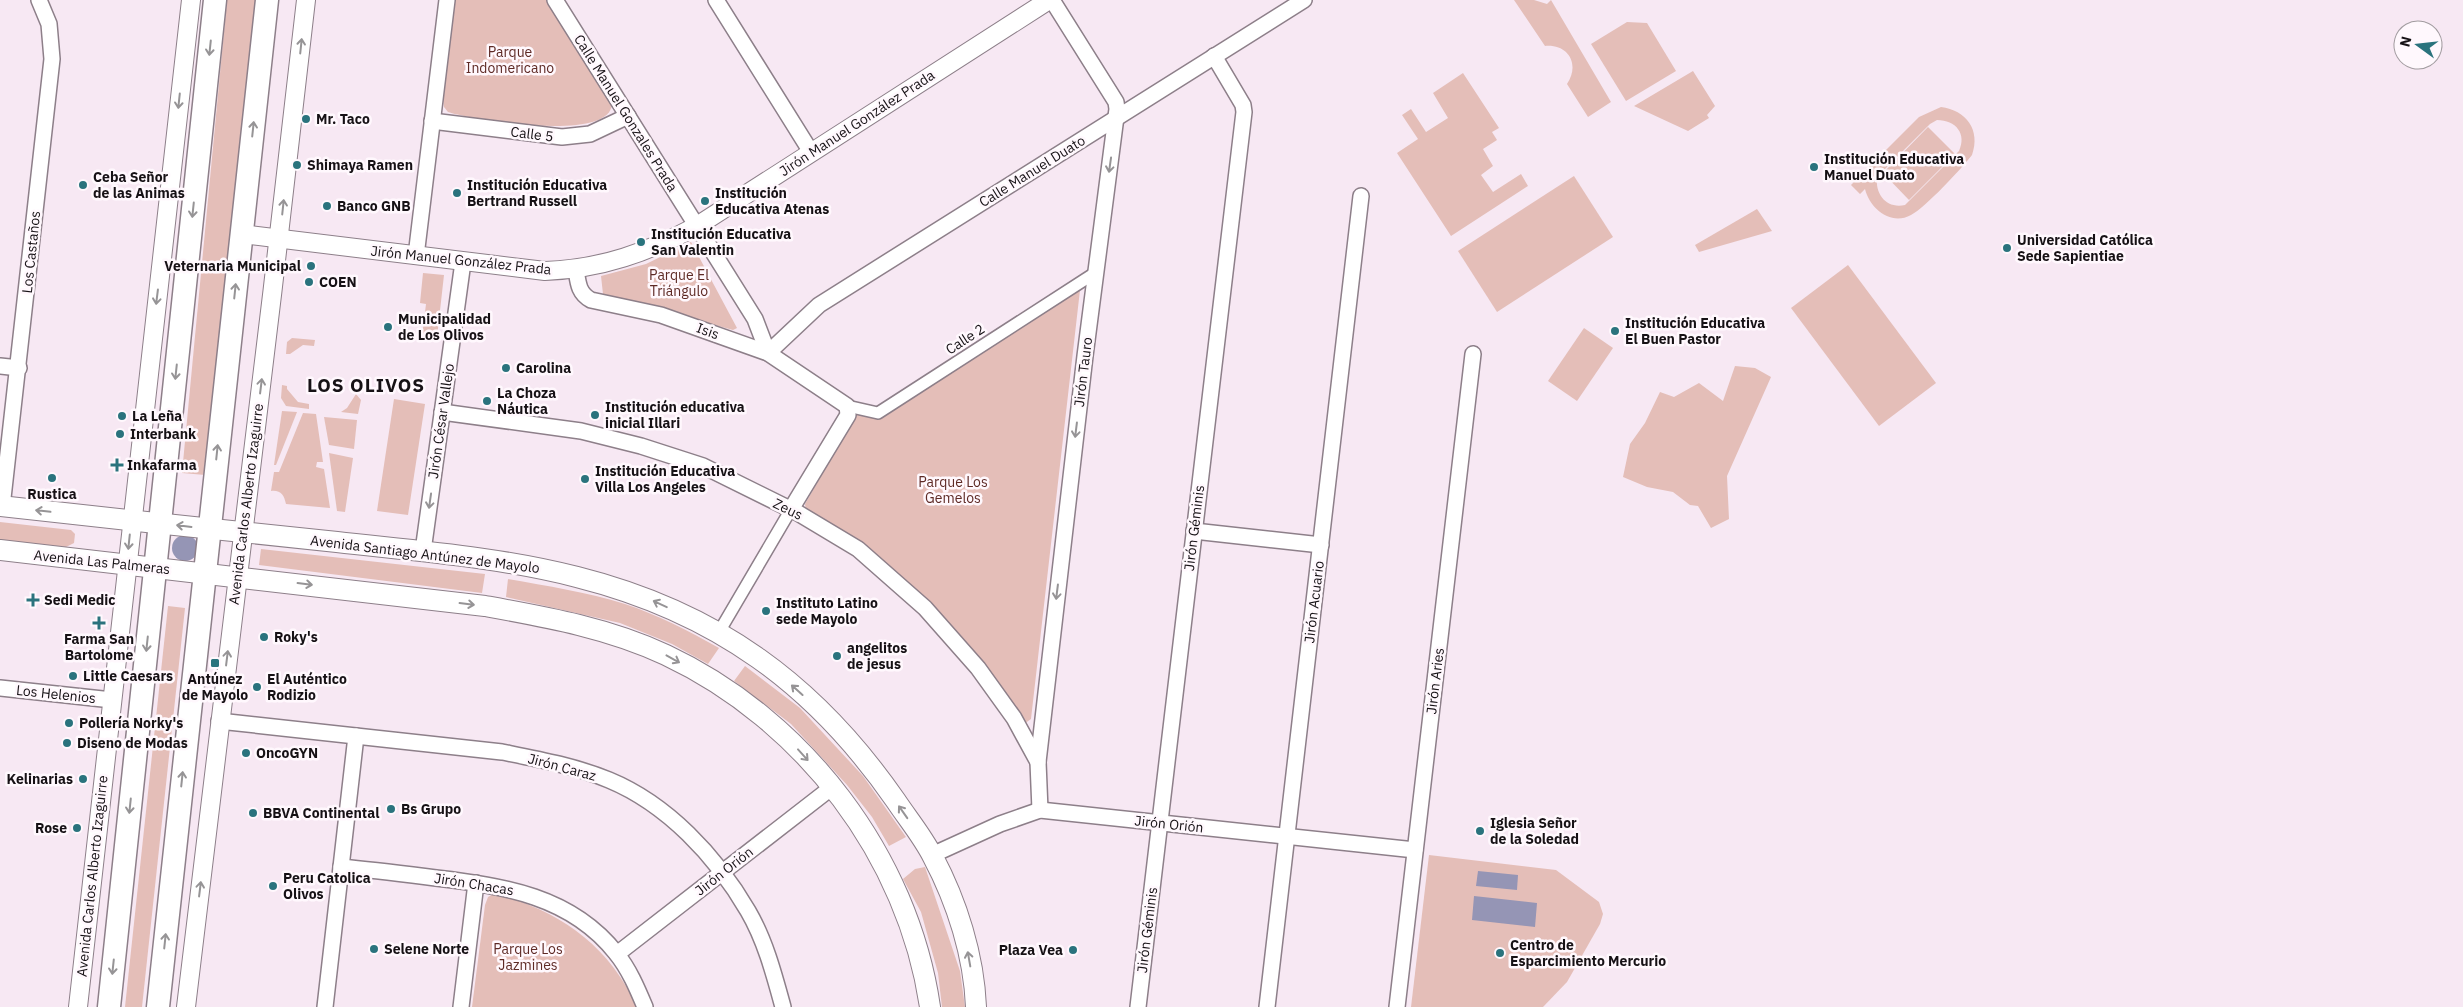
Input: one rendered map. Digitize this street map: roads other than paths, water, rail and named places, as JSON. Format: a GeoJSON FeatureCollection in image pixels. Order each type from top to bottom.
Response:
{"type":"FeatureCollection","features":[{"type":"Feature","properties":{"kind":"main road"},"geometry":{"type":"LineString","coordinates":[[109,1007],[215,0]]}},
{"type":"Feature","properties":{"kind":"main road"},"geometry":{"type":"LineString","coordinates":[[158,1007],[203,573],[267,0]]}},
{"type":"Feature","properties":{"kind":"main road"},"geometry":{"type":"LineString","coordinates":[[1,507],[160,523]]}},
{"type":"Feature","properties":{"kind":"main road","name":"Avenida Santiago Antúnez de Mayolo"},"geometry":{"type":"LineString","coordinates":[[160,523],[423,552],[537,568],[578,577],[653,601],[719,632],[768,664],[822,712],[870,763],[932,854],[954,906],[968,948],[976,1007]]}},
{"type":"Feature","properties":{"kind":"main road","name":"Avenida Las Palmeras"},"geometry":{"type":"LineString","coordinates":[[0,550],[203,573]]}},
{"type":"Feature","properties":{"kind":"main road"},"geometry":{"type":"LineString","coordinates":[[203,573],[485,606],[549,618],[615,635],[666,655],[725,689],[771,721],[831,788],[865,831],[886,869],[912,933],[930,1007]]}},
{"type":"Feature","properties":{"kind":"street","name":"Los Castaños"},"geometry":{"type":"LineString","coordinates":[[1,507],[52,54],[49,24],[38,0]]}},
{"type":"Feature","properties":{"kind":"street","name":"Avenida Carlos Alberto Izaguirre"},"geometry":{"type":"LineString","coordinates":[[78,1007],[131,520],[191,0]]}},
{"type":"Feature","properties":{"kind":"street","name":"Avenida Carlos Alberto Izaguirre"},"geometry":{"type":"LineString","coordinates":[[186,1007],[306,0]]}},
{"type":"Feature","properties":{"kind":"street"},"geometry":{"type":"LineString","coordinates":[[416,256],[447,0]]}},
{"type":"Feature","properties":{"kind":"street","name":"Calle Manuel Gonzales Prada"},"geometry":{"type":"LineString","coordinates":[[555,0],[755,318],[768,353]]}},
{"type":"Feature","properties":{"kind":"street"},"geometry":{"type":"LineString","coordinates":[[716,0],[811,152]]}},
{"type":"Feature","properties":{"kind":"street","name":"Jirón Manuel González Prada"},"geometry":{"type":"LineString","coordinates":[[242,234],[538,271],[576,268],[636,255],[697,226],[1050,0]]}},
{"type":"Feature","properties":{"kind":"street","name":"Jirón Tauro"},"geometry":{"type":"LineString","coordinates":[[1040,810],[1038,762],[1095,273],[1117,117],[1116,102],[1050,0]]}},
{"type":"Feature","properties":{"kind":"street","name":"Calle Manuel Duato"},"geometry":{"type":"LineString","coordinates":[[768,353],[819,305],[1304,0]]}},
{"type":"Feature","properties":{"kind":"street","name":"Jirón Géminis"},"geometry":{"type":"LineString","coordinates":[[1138,1007],[1244,112],[1243,105],[1214,56]]}},
{"type":"Feature","properties":{"kind":"street","name":"Calle 5"},"geometry":{"type":"LineString","coordinates":[[432,121],[562,137],[590,134],[628,116]]}},
{"type":"Feature","properties":{"kind":"street","name":"Jirón Acuario"},"geometry":{"type":"LineString","coordinates":[[1267,1007],[1362,196]]}},
{"type":"Feature","properties":{"kind":"street","name":"Jirón César Vallejo"},"geometry":{"type":"LineString","coordinates":[[423,552],[463,262]]}},
{"type":"Feature","properties":{"kind":"street","name":"Isis"},"geometry":{"type":"LineString","coordinates":[[576,268],[579,289],[584,296],[591,300],[661,315],[768,353],[848,406]]}},
{"type":"Feature","properties":{"kind":"street","name":"Calle 2"},"geometry":{"type":"LineString","coordinates":[[848,406],[878,413],[1095,273]]}},
{"type":"Feature","properties":{"kind":"street","name":"Jirón Aries"},"geometry":{"type":"LineString","coordinates":[[1397,1007],[1473,354]]}},
{"type":"Feature","properties":{"kind":"street"},"geometry":{"type":"LineString","coordinates":[[0,366],[18,368]]}},
{"type":"Feature","properties":{"kind":"street"},"geometry":{"type":"LineString","coordinates":[[719,632],[848,415],[848,406]]}},
{"type":"Feature","properties":{"kind":"street","name":"Zeus"},"geometry":{"type":"LineString","coordinates":[[442,412],[581,431],[641,446],[702,466],[798,513],[858,549],[925,608],[978,668],[1014,718],[1038,762]]}},
{"type":"Feature","properties":{"kind":"street"},"geometry":{"type":"LineString","coordinates":[[1194,531],[1321,544]]}},
{"type":"Feature","properties":{"kind":"street","name":"Los Helenios"},"geometry":{"type":"LineString","coordinates":[[0,688],[112,700]]}},
{"type":"Feature","properties":{"kind":"street","name":"Jirón Caraz"},"geometry":{"type":"LineString","coordinates":[[219,721],[502,752],[546,761],[608,779],[656,805],[679,825],[722,874],[754,924],[770,964],[783,1007]]}},
{"type":"Feature","properties":{"kind":"street"},"geometry":{"type":"LineString","coordinates":[[326,1007],[356,736]]}},
{"type":"Feature","properties":{"kind":"street","name":"Jirón Orión"},"geometry":{"type":"LineString","coordinates":[[617,954],[831,788]]}},
{"type":"Feature","properties":{"kind":"street","name":"Jirón Orión"},"geometry":{"type":"LineString","coordinates":[[932,854],[1000,824],[1040,810],[1415,850]]}},
{"type":"Feature","properties":{"kind":"street","name":"Jirón Chacas"},"geometry":{"type":"LineString","coordinates":[[342,867],[506,887],[560,907],[591,927],[617,954],[633,980],[645,1007]]}},
{"type":"Feature","properties":{"kind":"street"},"geometry":{"type":"LineString","coordinates":[[461,1007],[476,883]]}},
{"type":"Feature","properties":{"kind":"water"},"geometry":{"type":"Polygon","coordinates":[[[185,535],[194,539],[198,548],[194,557],[185,561],[176,557],[172,548],[176,539],[185,535]]]}},
{"type":"Feature","properties":{"kind":"water"},"geometry":{"type":"Polygon","coordinates":[[[1478,871],[1518,875],[1517,890],[1476,886],[1478,871]]]}},
{"type":"Feature","properties":{"kind":"water"},"geometry":{"type":"Polygon","coordinates":[[[1474,896],[1537,903],[1535,927],[1472,920],[1474,896]]]}},
{"type":"Feature","properties":{"kind":"place","name":"Mr. Taco"},"geometry":{"type":"Point","coordinates":[306,119]}},
{"type":"Feature","properties":{"kind":"place","name":"Shimaya Ramen"},"geometry":{"type":"Point","coordinates":[297,165]}},
{"type":"Feature","properties":{"kind":"place","name":"Institución Educativa Manuel Duato"},"geometry":{"type":"Point","coordinates":[1814,167]}},
{"type":"Feature","properties":{"kind":"place","name":"Ceba Señor de las Animas"},"geometry":{"type":"Point","coordinates":[83,185]}},
{"type":"Feature","properties":{"kind":"place","name":"Institución Educativa Bertrand Russell"},"geometry":{"type":"Point","coordinates":[457,193]}},
{"type":"Feature","properties":{"kind":"place","name":"Institución Educativa Atenas"},"geometry":{"type":"Point","coordinates":[705,201]}},
{"type":"Feature","properties":{"kind":"place","name":"Banco GNB"},"geometry":{"type":"Point","coordinates":[327,206]}},
{"type":"Feature","properties":{"kind":"place","name":"Institución Educativa San Valentin"},"geometry":{"type":"Point","coordinates":[641,242]}},
{"type":"Feature","properties":{"kind":"place","name":"Universidad Católica Sede Sapientiae"},"geometry":{"type":"Point","coordinates":[2007,248]}},
{"type":"Feature","properties":{"kind":"place","name":"Veternaria Municipal"},"geometry":{"type":"Point","coordinates":[311,266]}},
{"type":"Feature","properties":{"kind":"place","name":"COEN"},"geometry":{"type":"Point","coordinates":[309,282]}},
{"type":"Feature","properties":{"kind":"place","name":"Municipalidad de Los Olivos"},"geometry":{"type":"Point","coordinates":[388,327]}},
{"type":"Feature","properties":{"kind":"place","name":"Institución Educativa El Buen Pastor"},"geometry":{"type":"Point","coordinates":[1615,331]}},
{"type":"Feature","properties":{"kind":"place","name":"Carolina"},"geometry":{"type":"Point","coordinates":[506,368]}},
{"type":"Feature","properties":{"kind":"place","name":"La Choza Náutica"},"geometry":{"type":"Point","coordinates":[487,401]}},
{"type":"Feature","properties":{"kind":"place","name":"Institución educativa inicial Illari"},"geometry":{"type":"Point","coordinates":[595,415]}},
{"type":"Feature","properties":{"kind":"place","name":"La Leña"},"geometry":{"type":"Point","coordinates":[122,416]}},
{"type":"Feature","properties":{"kind":"place","name":"Interbank"},"geometry":{"type":"Point","coordinates":[120,434]}},
{"type":"Feature","properties":{"kind":"place","name":"Inkafarma"},"geometry":{"type":"Point","coordinates":[117,465]}},
{"type":"Feature","properties":{"kind":"place","name":"Rustica"},"geometry":{"type":"Point","coordinates":[52,478]}},
{"type":"Feature","properties":{"kind":"place","name":"Institución Educativa Villa Los Angeles"},"geometry":{"type":"Point","coordinates":[585,479]}},
{"type":"Feature","properties":{"kind":"place","name":"Sedi Medic"},"geometry":{"type":"Point","coordinates":[33,600]}},
{"type":"Feature","properties":{"kind":"place","name":"Instituto Latino sede Mayolo"},"geometry":{"type":"Point","coordinates":[766,611]}},
{"type":"Feature","properties":{"kind":"place","name":"Farma San Bartolome"},"geometry":{"type":"Point","coordinates":[99,623]}},
{"type":"Feature","properties":{"kind":"place","name":"Roky's"},"geometry":{"type":"Point","coordinates":[264,637]}},
{"type":"Feature","properties":{"kind":"place","name":"angelitos de jesus"},"geometry":{"type":"Point","coordinates":[837,656]}},
{"type":"Feature","properties":{"kind":"place","name":"Antúnez de Mayolo"},"geometry":{"type":"Point","coordinates":[215,663]}},
{"type":"Feature","properties":{"kind":"place","name":"Little Caesars"},"geometry":{"type":"Point","coordinates":[73,676]}},
{"type":"Feature","properties":{"kind":"place","name":"El Auténtico Rodizio"},"geometry":{"type":"Point","coordinates":[257,687]}},
{"type":"Feature","properties":{"kind":"place","name":"Pollería Norky's"},"geometry":{"type":"Point","coordinates":[69,723]}},
{"type":"Feature","properties":{"kind":"place","name":"Diseno de Modas"},"geometry":{"type":"Point","coordinates":[67,743]}},
{"type":"Feature","properties":{"kind":"place","name":"OncoGYN"},"geometry":{"type":"Point","coordinates":[246,753]}},
{"type":"Feature","properties":{"kind":"place","name":"Kelinarias"},"geometry":{"type":"Point","coordinates":[83,779]}},
{"type":"Feature","properties":{"kind":"place","name":"Bs Grupo"},"geometry":{"type":"Point","coordinates":[391,809]}},
{"type":"Feature","properties":{"kind":"place","name":"BBVA Continental"},"geometry":{"type":"Point","coordinates":[253,813]}},
{"type":"Feature","properties":{"kind":"place","name":"Rose"},"geometry":{"type":"Point","coordinates":[77,828]}},
{"type":"Feature","properties":{"kind":"place","name":"Iglesia Señor de la Soledad"},"geometry":{"type":"Point","coordinates":[1480,831]}},
{"type":"Feature","properties":{"kind":"place","name":"Peru Catolica Olivos"},"geometry":{"type":"Point","coordinates":[273,886]}},
{"type":"Feature","properties":{"kind":"place","name":"Selene Norte"},"geometry":{"type":"Point","coordinates":[374,949]}},
{"type":"Feature","properties":{"kind":"place","name":"Plaza Vea"},"geometry":{"type":"Point","coordinates":[1073,950]}},
{"type":"Feature","properties":{"kind":"place","name":"Centro de Esparcimiento Mercurio"},"geometry":{"type":"Point","coordinates":[1500,953]}},
{"type":"Feature","properties":{"kind":"district","name":"LOS OLIVOS"},"geometry":{"type":"Point","coordinates":[366,385]}},
{"type":"Feature","properties":{"kind":"park label","name":"Parque Indomericano"},"geometry":{"type":"Point","coordinates":[510,60]}},
{"type":"Feature","properties":{"kind":"park label","name":"Parque El Triángulo"},"geometry":{"type":"Point","coordinates":[679,284]}},
{"type":"Feature","properties":{"kind":"park label","name":"Parque Los Gemelos"},"geometry":{"type":"Point","coordinates":[953,490]}},
{"type":"Feature","properties":{"kind":"park label","name":"Parque Los Jazmines"},"geometry":{"type":"Point","coordinates":[528,958]}}]}
